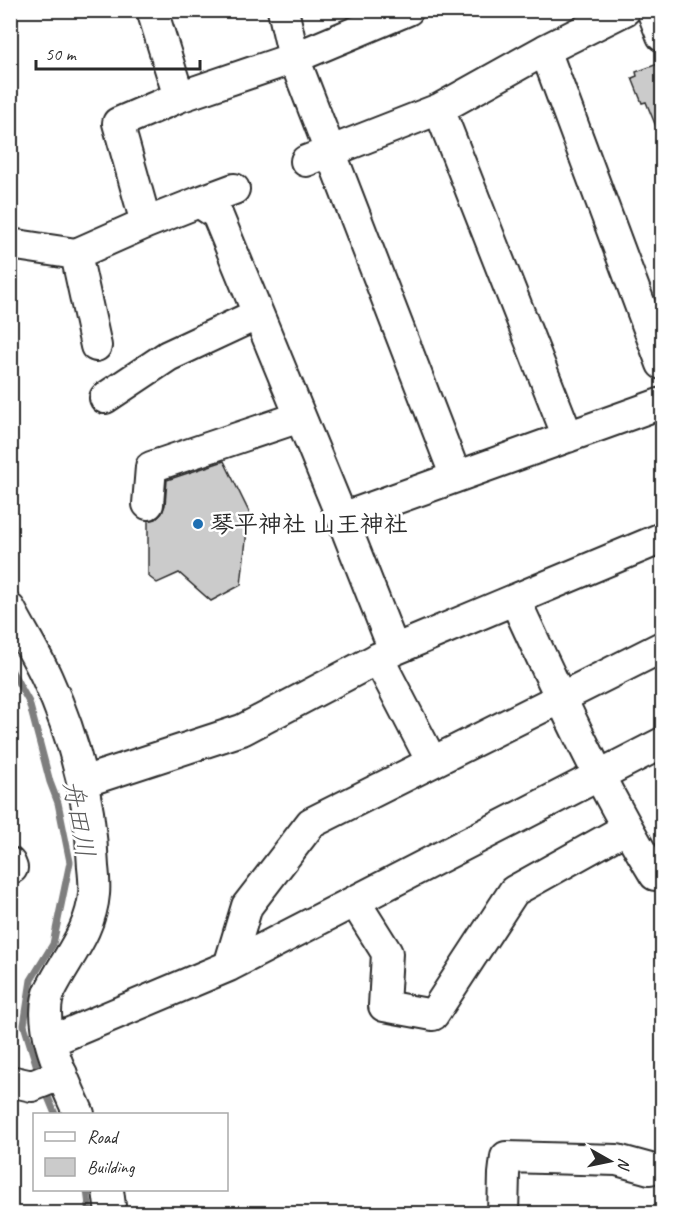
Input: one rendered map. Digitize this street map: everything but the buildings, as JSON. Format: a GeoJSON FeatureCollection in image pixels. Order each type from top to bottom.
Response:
{"type":"FeatureCollection","features":[{"type":"Feature","properties":{"kind":"street"},"geometry":{"type":"LineString","coordinates":[[152,10],[179,97]]}},
{"type":"Feature","properties":{"kind":"street"},"geometry":{"type":"LineString","coordinates":[[283,10],[319,156],[456,477]]}},
{"type":"Feature","properties":{"kind":"street"},"geometry":{"type":"LineString","coordinates":[[146,222],[118,123],[179,97],[294,58],[357,21],[408,10]]}},
{"type":"Feature","properties":{"kind":"street"},"geometry":{"type":"LineString","coordinates":[[319,156],[439,109],[545,50],[625,10]]}},
{"type":"Feature","properties":{"kind":"street"},"geometry":{"type":"LineString","coordinates":[[652,10],[663,36]]}},
{"type":"Feature","properties":{"kind":"street"},"geometry":{"type":"LineString","coordinates":[[545,50],[663,364]]}},
{"type":"Feature","properties":{"kind":"street"},"geometry":{"type":"LineString","coordinates":[[439,109],[568,437]]}},
{"type":"Feature","properties":{"kind":"street"},"geometry":{"type":"LineString","coordinates":[[10,244],[76,254],[146,222],[234,189]]}},
{"type":"Feature","properties":{"kind":"street"},"geometry":{"type":"LineString","coordinates":[[199,202],[217,214],[342,518],[386,654],[432,762]]}},
{"type":"Feature","properties":{"kind":"street"},"geometry":{"type":"LineString","coordinates":[[76,254],[96,346]]}},
{"type":"Feature","properties":{"kind":"street"},"geometry":{"type":"LineString","coordinates":[[105,398],[168,356],[258,314]]}},
{"type":"Feature","properties":{"kind":"street"},"geometry":{"type":"LineString","coordinates":[[342,518],[663,403]]}},
{"type":"Feature","properties":{"kind":"street"},"geometry":{"type":"LineString","coordinates":[[148,504],[151,467],[300,417]]}},
{"type":"Feature","properties":{"kind":"street"},"geometry":{"type":"LineString","coordinates":[[83,782],[242,730],[386,654],[663,538]]}},
{"type":"Feature","properties":{"kind":"street"},"geometry":{"type":"LineString","coordinates":[[515,600],[560,698],[627,828],[655,875],[663,870]]}},
{"type":"Feature","properties":{"kind":"street"},"geometry":{"type":"LineString","coordinates":[[10,609],[48,679],[67,727],[83,782],[93,840],[94,894],[88,923],[50,991],[46,1016],[51,1041],[40,1079],[78,1113]]}},
{"type":"Feature","properties":{"kind":"street"},"geometry":{"type":"LineString","coordinates":[[229,966],[247,906],[311,824],[663,647]]}},
{"type":"Feature","properties":{"kind":"street"},"geometry":{"type":"LineString","coordinates":[[51,1041],[229,966],[663,743]]}},
{"type":"Feature","properties":{"kind":"street"},"geometry":{"type":"LineString","coordinates":[[355,902],[387,953],[384,1006],[433,1015],[514,891],[627,828]]}},
{"type":"Feature","properties":{"kind":"street"},"geometry":{"type":"LineString","coordinates":[[10,863],[12,868],[10,868]]}},
{"type":"Feature","properties":{"kind":"street"},"geometry":{"type":"LineString","coordinates":[[503,1214],[506,1157],[617,1160],[650,1169]]}},
{"type":"Feature","properties":{"kind":"street"},"geometry":{"type":"LineString","coordinates":[[108,1191],[111,1214]]}},
{"type":"Feature","properties":{"kind":"waterway","name":"舟田川"},"geometry":{"type":"LineString","coordinates":[[10,668],[29,702],[50,782],[58,803],[70,862],[53,944],[31,980],[24,1025],[40,1077]]}},
{"type":"Feature","properties":{"kind":"waterway","name":"舟田川"},"geometry":{"type":"LineString","coordinates":[[45,1090],[55,1113]]}},
{"type":"Feature","properties":{"kind":"waterway","name":"舟田川"},"geometry":{"type":"LineString","coordinates":[[87,1191],[90,1214]]}},
{"type":"Feature","properties":{"kind":"place","name":"琴平神社 山王神社"},"geometry":{"type":"Point","coordinates":[198,524]}}]}
